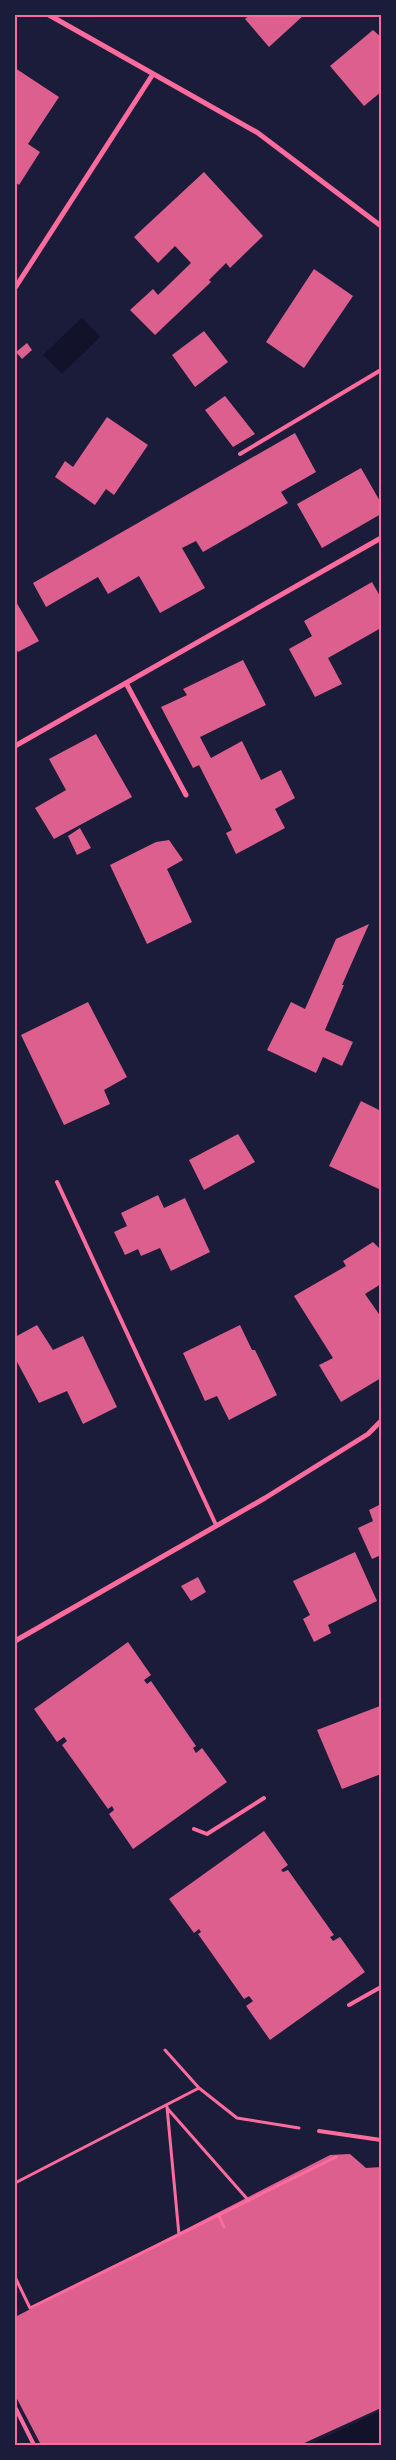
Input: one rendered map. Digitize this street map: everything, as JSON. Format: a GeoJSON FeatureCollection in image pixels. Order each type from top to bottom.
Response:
{"type":"FeatureCollection","features":[{"type":"Feature","properties":{"kind":"street"},"geometry":{"type":"LineString","coordinates":[[49,15],[258,133],[381,226]]}},
{"type":"Feature","properties":{"kind":"street"},"geometry":{"type":"LineString","coordinates":[[15,288],[153,74]]}},
{"type":"Feature","properties":{"kind":"street"},"geometry":{"type":"LineString","coordinates":[[15,746],[381,538]]}},
{"type":"Feature","properties":{"kind":"street"},"geometry":{"type":"LineString","coordinates":[[126,683],[186,795]]}},
{"type":"Feature","properties":{"kind":"street"},"geometry":{"type":"LineString","coordinates":[[15,1640],[265,1498],[368,1434],[381,1421]]}},
{"type":"Feature","properties":{"kind":"lane"},"geometry":{"type":"LineString","coordinates":[[240,454],[381,370]]}},
{"type":"Feature","properties":{"kind":"lane"},"geometry":{"type":"LineString","coordinates":[[57,1182],[216,1525]]}},
{"type":"Feature","properties":{"kind":"lane"},"geometry":{"type":"LineString","coordinates":[[194,1829],[207,1834],[264,1798]]}},
{"type":"Feature","properties":{"kind":"lane"},"geometry":{"type":"LineString","coordinates":[[349,2005],[381,1987]]}},
{"type":"Feature","properties":{"kind":"lane"},"geometry":{"type":"LineString","coordinates":[[319,2131],[381,2140]]}},
{"type":"Feature","properties":{"kind":"lane"},"geometry":{"type":"LineString","coordinates":[[15,2407],[34,2445]]}},
{"type":"Feature","properties":{"kind":"path"},"geometry":{"type":"LineString","coordinates":[[165,2050],[199,2088],[237,2118],[319,2131]]}},
{"type":"Feature","properties":{"kind":"path"},"geometry":{"type":"LineString","coordinates":[[15,2183],[167,2107],[199,2088]]}},
{"type":"Feature","properties":{"kind":"path"},"geometry":{"type":"LineString","coordinates":[[167,2107],[249,2201]]}},
{"type":"Feature","properties":{"kind":"path"},"geometry":{"type":"LineString","coordinates":[[167,2107],[180,2235]]}},
{"type":"Feature","properties":{"kind":"path"},"geometry":{"type":"LineString","coordinates":[[15,2277],[30,2308],[329,2163]]}},
{"type":"Feature","properties":{"kind":"path"},"geometry":{"type":"LineString","coordinates":[[219,2216],[224,2227]]}},
{"type":"Feature","properties":{"kind":"shaded area"},"geometry":{"type":"Polygon","coordinates":[[[82,318],[100,337],[62,374],[43,355],[82,318]]]}},
{"type":"Feature","properties":{"kind":"shaded area"},"geometry":{"type":"Polygon","coordinates":[[[381,2411],[381,2445],[309,2445],[381,2411]]]}},
{"type":"Feature","properties":{"kind":"building"},"geometry":{"type":"Polygon","coordinates":[[[250,15],[304,15],[269,47],[245,19],[250,15]]]}},
{"type":"Feature","properties":{"kind":"building"},"geometry":{"type":"Polygon","coordinates":[[[373,30],[381,37],[381,92],[364,106],[330,66],[373,30]]]}},
{"type":"Feature","properties":{"kind":"building"},"geometry":{"type":"Polygon","coordinates":[[[15,68],[59,97],[28,144],[40,152],[19,185],[15,182],[15,68]]]}},
{"type":"Feature","properties":{"kind":"building"},"geometry":{"type":"Polygon","coordinates":[[[204,172],[263,236],[230,268],[226,263],[209,280],[211,282],[155,335],[130,310],[153,289],[158,295],[191,263],[175,246],[158,263],[134,237],[204,172]]]}},
{"type":"Feature","properties":{"kind":"building"},"geometry":{"type":"Polygon","coordinates":[[[314,269],[353,296],[304,368],[266,342],[314,269]]]}},
{"type":"Feature","properties":{"kind":"building"},"geometry":{"type":"Polygon","coordinates":[[[204,331],[228,362],[195,387],[172,355],[204,331]]]}},
{"type":"Feature","properties":{"kind":"building"},"geometry":{"type":"Polygon","coordinates":[[[27,343],[32,350],[22,359],[16,352],[27,343]]]}},
{"type":"Feature","properties":{"kind":"building"},"geometry":{"type":"Polygon","coordinates":[[[225,396],[255,434],[233,447],[205,410],[225,396]]]}},
{"type":"Feature","properties":{"kind":"building"},"geometry":{"type":"Polygon","coordinates":[[[107,417],[148,445],[114,495],[106,489],[95,505],[55,477],[65,461],[73,467],[107,417]]]}},
{"type":"Feature","properties":{"kind":"building"},"geometry":{"type":"Polygon","coordinates":[[[295,433],[316,472],[281,492],[288,503],[203,552],[196,541],[182,548],[205,588],[160,613],[139,576],[108,594],[98,577],[46,607],[33,583],[295,433]]]}},
{"type":"Feature","properties":{"kind":"building"},"geometry":{"type":"Polygon","coordinates":[[[361,468],[381,503],[381,514],[322,548],[297,504],[361,468]]]}},
{"type":"Feature","properties":{"kind":"building"},"geometry":{"type":"Polygon","coordinates":[[[372,582],[381,598],[381,628],[328,658],[342,684],[315,697],[289,649],[312,636],[304,621],[372,582]]]}},
{"type":"Feature","properties":{"kind":"building"},"geometry":{"type":"Polygon","coordinates":[[[15,600],[39,641],[18,652],[15,647],[15,600]]]}},
{"type":"Feature","properties":{"kind":"building"},"geometry":{"type":"Polygon","coordinates":[[[243,660],[266,705],[200,737],[211,758],[242,741],[261,780],[281,770],[295,798],[275,809],[285,828],[236,854],[226,833],[232,830],[199,765],[193,768],[161,707],[187,695],[183,689],[243,660]]]}},
{"type":"Feature","properties":{"kind":"building"},"geometry":{"type":"Polygon","coordinates":[[[96,734],[132,797],[54,839],[35,808],[66,790],[49,759],[96,734]]]}},
{"type":"Feature","properties":{"kind":"building"},"geometry":{"type":"Polygon","coordinates":[[[80,828],[91,848],[77,855],[68,836],[80,828]]]}},
{"type":"Feature","properties":{"kind":"building"},"geometry":{"type":"Polygon","coordinates":[[[169,840],[183,860],[167,869],[192,922],[147,944],[110,865],[156,842],[169,840]]]}},
{"type":"Feature","properties":{"kind":"building"},"geometry":{"type":"Polygon","coordinates":[[[369,924],[342,985],[344,985],[325,1030],[353,1042],[342,1066],[323,1057],[316,1073],[267,1050],[291,1002],[305,1009],[336,939],[369,924]]]}},
{"type":"Feature","properties":{"kind":"building"},"geometry":{"type":"Polygon","coordinates":[[[88,1002],[127,1077],[104,1090],[110,1104],[64,1125],[21,1035],[88,1002]]]}},
{"type":"Feature","properties":{"kind":"building"},"geometry":{"type":"Polygon","coordinates":[[[361,1101],[381,1111],[381,1190],[329,1166],[361,1101]]]}},
{"type":"Feature","properties":{"kind":"building"},"geometry":{"type":"Polygon","coordinates":[[[238,1134],[255,1162],[204,1190],[189,1160],[238,1134]]]}},
{"type":"Feature","properties":{"kind":"building"},"geometry":{"type":"Polygon","coordinates":[[[158,1195],[164,1208],[185,1198],[210,1252],[171,1271],[160,1248],[141,1256],[138,1249],[125,1255],[114,1232],[127,1226],[121,1213],[158,1195]]]}},
{"type":"Feature","properties":{"kind":"building"},"geometry":{"type":"Polygon","coordinates":[[[373,1242],[381,1250],[381,1284],[365,1294],[381,1317],[381,1378],[341,1402],[319,1365],[333,1358],[294,1296],[346,1266],[343,1261],[373,1242]]]}},
{"type":"Feature","properties":{"kind":"building"},"geometry":{"type":"Polygon","coordinates":[[[37,1325],[53,1350],[83,1336],[117,1407],[83,1424],[67,1391],[39,1403],[15,1358],[15,1337],[37,1325]]]}},
{"type":"Feature","properties":{"kind":"building"},"geometry":{"type":"Polygon","coordinates":[[[240,1325],[252,1350],[255,1350],[277,1395],[229,1420],[217,1396],[205,1401],[183,1353],[240,1325]]]}},
{"type":"Feature","properties":{"kind":"building"},"geometry":{"type":"Polygon","coordinates":[[[381,1504],[381,1555],[372,1559],[358,1528],[373,1521],[369,1510],[381,1504]]]}},
{"type":"Feature","properties":{"kind":"building"},"geometry":{"type":"Polygon","coordinates":[[[355,1552],[377,1601],[328,1625],[331,1633],[314,1642],[303,1619],[310,1615],[293,1581],[355,1552]]]}},
{"type":"Feature","properties":{"kind":"building"},"geometry":{"type":"Polygon","coordinates":[[[198,1577],[206,1592],[191,1601],[181,1586],[198,1577]]]}},
{"type":"Feature","properties":{"kind":"building"},"geometry":{"type":"Polygon","coordinates":[[[128,1642],[151,1675],[144,1680],[147,1684],[151,1681],[196,1746],[193,1748],[196,1753],[202,1748],[227,1782],[133,1849],[109,1814],[114,1810],[112,1806],[108,1809],[62,1745],[67,1741],[64,1737],[57,1742],[34,1709],[128,1642]]]}},
{"type":"Feature","properties":{"kind":"building"},"geometry":{"type":"Polygon","coordinates":[[[380,1706],[381,1774],[342,1789],[317,1730],[380,1706]]]}},
{"type":"Feature","properties":{"kind":"building"},"geometry":{"type":"Polygon","coordinates":[[[264,1831],[288,1865],[281,1870],[283,1872],[288,1870],[334,1935],[330,1937],[333,1941],[340,1937],[365,1972],[270,2040],[246,2006],[253,2001],[249,1996],[244,1999],[198,1934],[201,1932],[199,1929],[194,1933],[169,1899],[264,1831]]]}},
{"type":"Feature","properties":{"kind":"building"},"geometry":{"type":"Polygon","coordinates":[[[350,2154],[366,2168],[381,2167],[381,2408],[300,2445],[41,2445],[15,2395],[15,2317],[330,2155],[350,2154]]]}}]}
